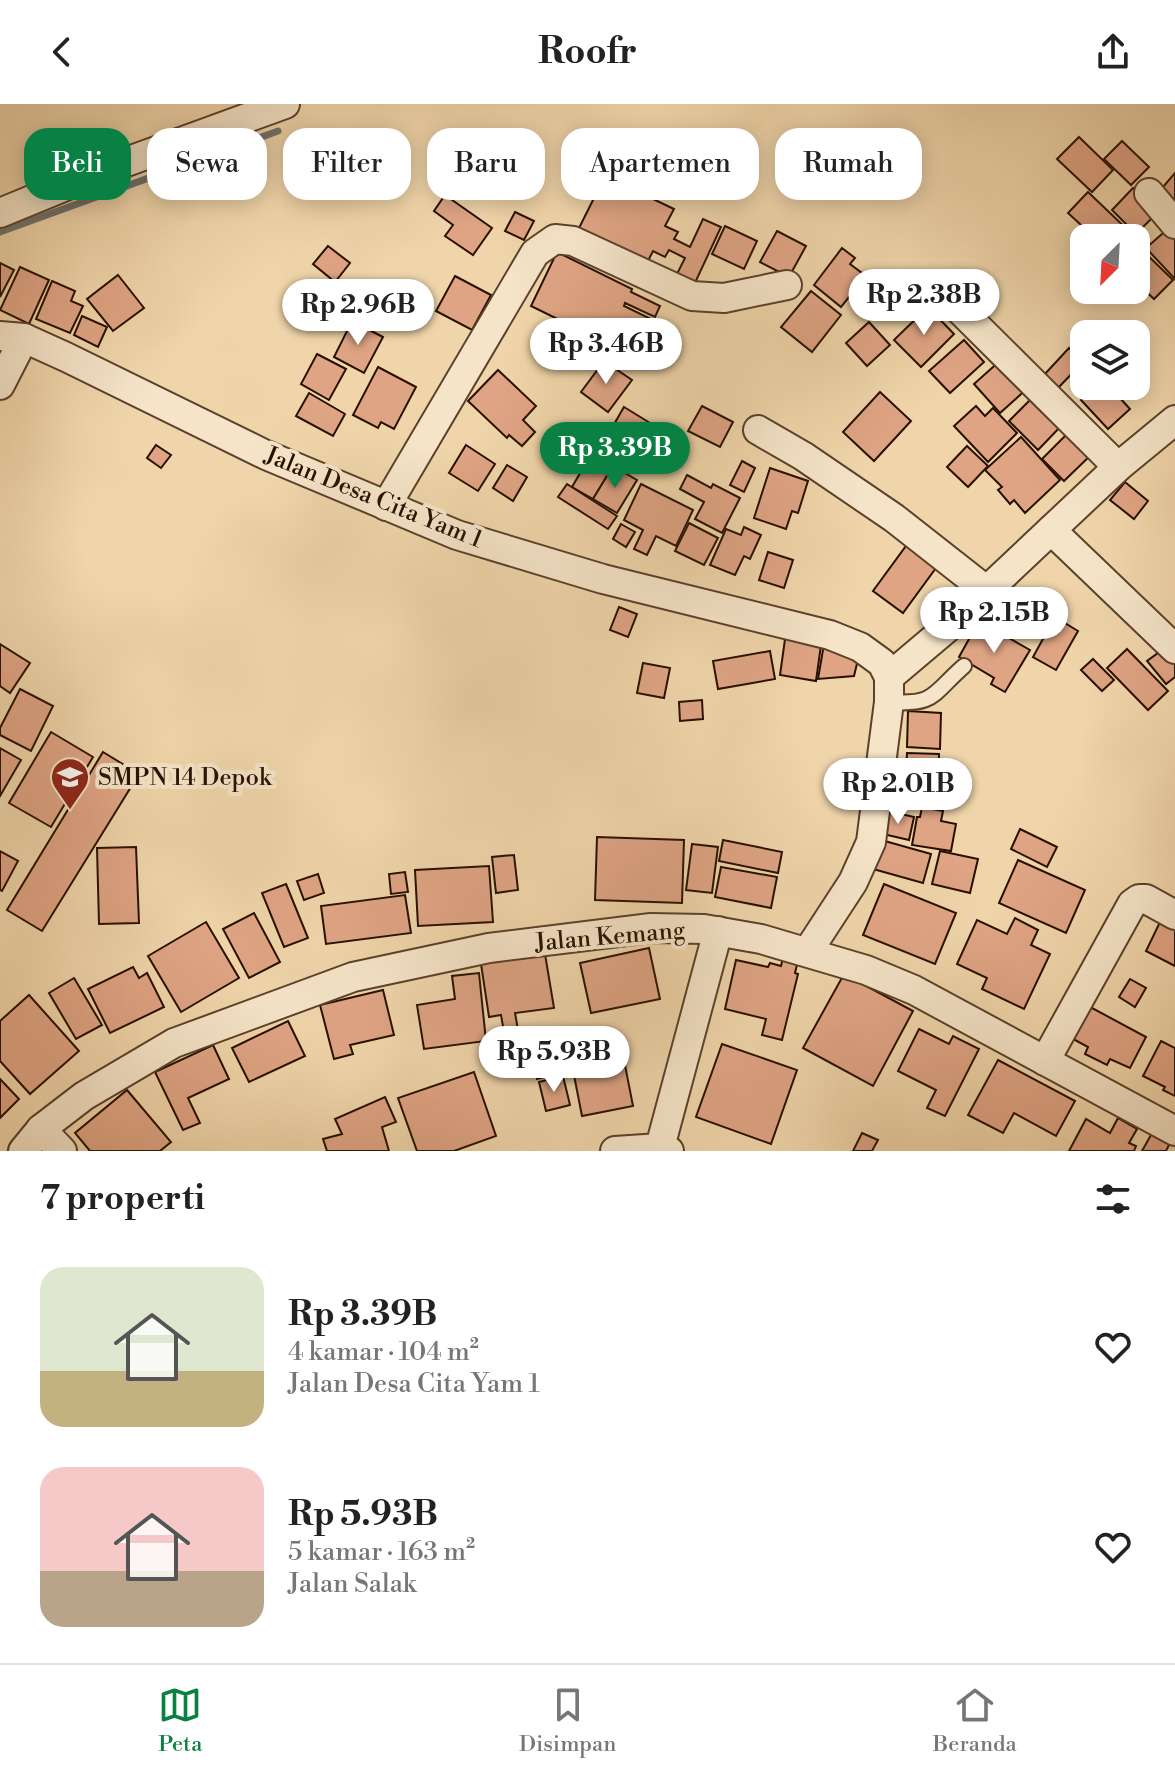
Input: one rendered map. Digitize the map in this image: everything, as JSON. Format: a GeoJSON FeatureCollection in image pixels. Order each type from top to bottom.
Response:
{"type":"FeatureCollection","features":[{"type":"Feature","properties":{"kind":"street"},"geometry":{"type":"LineString","coordinates":[[0,213],[107,169],[285,104]]}},
{"type":"Feature","properties":{"kind":"street"},"geometry":{"type":"LineString","coordinates":[[1149,193],[1175,224]]}},
{"type":"Feature","properties":{"kind":"street"},"geometry":{"type":"LineString","coordinates":[[386,506],[535,253],[555,239],[573,241],[692,296],[724,298],[787,285]]}},
{"type":"Feature","properties":{"kind":"street"},"geometry":{"type":"LineString","coordinates":[[944,294],[1118,467]]}},
{"type":"Feature","properties":{"kind":"street"},"geometry":{"type":"LineString","coordinates":[[0,385],[12,337]]}},
{"type":"Feature","properties":{"kind":"street","name":"Jalan Desa Cita Yam 1"},"geometry":{"type":"LineString","coordinates":[[12,337],[94,370],[266,455],[457,535],[603,579],[850,642],[886,668],[889,689]]}},
{"type":"Feature","properties":{"kind":"street"},"geometry":{"type":"LineString","coordinates":[[808,951],[853,882],[871,842],[889,689],[1051,530],[1118,467],[1175,420]]}},
{"type":"Feature","properties":{"kind":"street"},"geometry":{"type":"LineString","coordinates":[[758,430],[803,456],[894,518],[987,591]]}},
{"type":"Feature","properties":{"kind":"street"},"geometry":{"type":"LineString","coordinates":[[1051,530],[1175,649]]}},
{"type":"Feature","properties":{"kind":"street"},"geometry":{"type":"LineString","coordinates":[[1045,1061],[1132,904],[1146,899],[1175,915]]}},
{"type":"Feature","properties":{"kind":"street","name":"Jalan Kemang"},"geometry":{"type":"LineString","coordinates":[[23,1151],[41,1129],[84,1096],[174,1043],[353,977],[489,948],[651,928],[718,931],[761,939],[866,970],[914,990],[1175,1131]]}},
{"type":"Feature","properties":{"kind":"street"},"geometry":{"type":"LineString","coordinates":[[615,1151],[662,1150],[718,931]]}},
{"type":"Feature","properties":{"kind":"street"},"geometry":{"type":"LineString","coordinates":[[41,1129],[62,1151]]}},
{"type":"Feature","properties":{"kind":"lane"},"geometry":{"type":"LineString","coordinates":[[889,689],[920,704],[964,666]]}},
{"type":"Feature","properties":{"kind":"building"},"geometry":{"type":"Polygon","coordinates":[[[1079,137],[1113,170],[1092,192],[1057,159],[1079,137]]]}},
{"type":"Feature","properties":{"kind":"building"},"geometry":{"type":"Polygon","coordinates":[[[1122,141],[1149,167],[1131,185],[1104,159],[1122,141]]]}},
{"type":"Feature","properties":{"kind":"building"},"geometry":{"type":"Polygon","coordinates":[[[1175,173],[1175,209],[1157,194],[1175,173]]]}},
{"type":"Feature","properties":{"kind":"building"},"geometry":{"type":"Polygon","coordinates":[[[1133,188],[1158,212],[1146,224],[1126,224],[1112,210],[1133,188]]]}},
{"type":"Feature","properties":{"kind":"building"},"geometry":{"type":"Polygon","coordinates":[[[1088,192],[1122,224],[1080,224],[1068,213],[1088,192]]]}},
{"type":"Feature","properties":{"kind":"building"},"geometry":{"type":"Polygon","coordinates":[[[442,200],[452,200],[492,228],[473,255],[445,236],[453,225],[434,211],[442,200]]]}},
{"type":"Feature","properties":{"kind":"building"},"geometry":{"type":"Polygon","coordinates":[[[593,200],[655,200],[674,209],[665,226],[678,232],[674,239],[690,247],[703,219],[721,227],[694,285],[676,276],[685,258],[669,250],[665,257],[653,251],[647,263],[578,230],[593,200]]]}},
{"type":"Feature","properties":{"kind":"building"},"geometry":{"type":"Polygon","coordinates":[[[515,212],[534,221],[524,240],[505,231],[515,212]]]}},
{"type":"Feature","properties":{"kind":"building"},"geometry":{"type":"Polygon","coordinates":[[[725,226],[757,241],[744,269],[712,254],[725,226]]]}},
{"type":"Feature","properties":{"kind":"building"},"geometry":{"type":"Polygon","coordinates":[[[1171,226],[1175,230],[1175,279],[1150,252],[1150,244],[1171,226]]]}},
{"type":"Feature","properties":{"kind":"building"},"geometry":{"type":"Polygon","coordinates":[[[777,231],[806,246],[789,277],[760,262],[777,231]]]}},
{"type":"Feature","properties":{"kind":"building"},"geometry":{"type":"Polygon","coordinates":[[[328,246],[350,263],[335,282],[313,264],[328,246]]]}},
{"type":"Feature","properties":{"kind":"building"},"geometry":{"type":"Polygon","coordinates":[[[842,248],[855,258],[850,264],[866,276],[841,307],[814,285],[842,248]]]}},
{"type":"Feature","properties":{"kind":"building"},"geometry":{"type":"Polygon","coordinates":[[[557,252],[660,306],[655,317],[625,303],[624,306],[657,322],[650,336],[618,320],[606,343],[531,306],[557,252]]]}},
{"type":"Feature","properties":{"kind":"building"},"geometry":{"type":"Polygon","coordinates":[[[1150,258],[1173,280],[1154,299],[1150,295],[1150,258]]]}},
{"type":"Feature","properties":{"kind":"building"},"geometry":{"type":"Polygon","coordinates":[[[0,263],[14,270],[0,297],[0,263]]]}},
{"type":"Feature","properties":{"kind":"building"},"geometry":{"type":"Polygon","coordinates":[[[20,267],[49,280],[29,324],[0,310],[20,267]]]}},
{"type":"Feature","properties":{"kind":"building"},"geometry":{"type":"Polygon","coordinates":[[[118,275],[144,308],[113,331],[87,299],[118,275]]]}},
{"type":"Feature","properties":{"kind":"building"},"geometry":{"type":"Polygon","coordinates":[[[455,276],[491,295],[472,330],[436,311],[455,276]]]}},
{"type":"Feature","properties":{"kind":"building"},"geometry":{"type":"Polygon","coordinates":[[[52,281],[75,291],[71,301],[83,306],[70,333],[36,319],[52,281]]]}},
{"type":"Feature","properties":{"kind":"building"},"geometry":{"type":"Polygon","coordinates":[[[811,291],[841,315],[812,352],[781,327],[811,291]]]}},
{"type":"Feature","properties":{"kind":"building"},"geometry":{"type":"Polygon","coordinates":[[[928,307],[954,334],[921,367],[894,340],[928,307]]]}},
{"type":"Feature","properties":{"kind":"building"},"geometry":{"type":"Polygon","coordinates":[[[82,316],[107,327],[98,347],[74,335],[82,316]]]}},
{"type":"Feature","properties":{"kind":"building"},"geometry":{"type":"Polygon","coordinates":[[[352,321],[383,337],[364,373],[334,357],[352,321]]]}},
{"type":"Feature","properties":{"kind":"building"},"geometry":{"type":"Polygon","coordinates":[[[869,322],[890,345],[867,366],[846,343],[869,322]]]}},
{"type":"Feature","properties":{"kind":"building"},"geometry":{"type":"Polygon","coordinates":[[[964,340],[984,362],[950,393],[929,371],[964,340]]]}},
{"type":"Feature","properties":{"kind":"building"},"geometry":{"type":"Polygon","coordinates":[[[1069,348],[1070,376],[1058,388],[1044,375],[1069,348]]]}},
{"type":"Feature","properties":{"kind":"building"},"geometry":{"type":"Polygon","coordinates":[[[317,354],[346,369],[329,400],[301,384],[317,354]]]}},
{"type":"Feature","properties":{"kind":"building"},"geometry":{"type":"Polygon","coordinates":[[[1002,359],[1028,388],[1000,413],[974,384],[1002,359]]]}},
{"type":"Feature","properties":{"kind":"building"},"geometry":{"type":"Polygon","coordinates":[[[604,361],[632,380],[608,412],[581,392],[604,361]]]}},
{"type":"Feature","properties":{"kind":"building"},"geometry":{"type":"Polygon","coordinates":[[[378,367],[416,387],[394,429],[381,422],[378,428],[353,415],[378,367]]]}},
{"type":"Feature","properties":{"kind":"building"},"geometry":{"type":"Polygon","coordinates":[[[498,370],[536,406],[523,420],[535,432],[522,446],[509,435],[507,438],[468,401],[498,370]]]}},
{"type":"Feature","properties":{"kind":"building"},"geometry":{"type":"Polygon","coordinates":[[[880,392],[911,421],[874,461],[843,432],[880,392]]]}},
{"type":"Feature","properties":{"kind":"building"},"geometry":{"type":"Polygon","coordinates":[[[309,393],[345,414],[333,436],[296,416],[309,393]]]}},
{"type":"Feature","properties":{"kind":"building"},"geometry":{"type":"Polygon","coordinates":[[[1034,396],[1063,424],[1038,450],[1009,421],[1034,396]]]}},
{"type":"Feature","properties":{"kind":"building"},"geometry":{"type":"Polygon","coordinates":[[[1081,400],[1122,400],[1130,409],[1108,429],[1081,400]]]}},
{"type":"Feature","properties":{"kind":"building"},"geometry":{"type":"Polygon","coordinates":[[[702,406],[733,422],[720,447],[688,431],[702,406]]]}},
{"type":"Feature","properties":{"kind":"building"},"geometry":{"type":"Polygon","coordinates":[[[976,406],[985,416],[993,408],[1017,433],[988,462],[954,426],[976,406]]]}},
{"type":"Feature","properties":{"kind":"building"},"geometry":{"type":"Polygon","coordinates":[[[624,407],[668,434],[649,466],[605,440],[624,407]]]}},
{"type":"Feature","properties":{"kind":"building"},"geometry":{"type":"Polygon","coordinates":[[[1072,429],[1094,452],[1064,481],[1042,459],[1072,429]]]}},
{"type":"Feature","properties":{"kind":"building"},"geometry":{"type":"Polygon","coordinates":[[[1021,437],[1060,480],[1025,513],[1014,500],[1010,504],[998,490],[1002,487],[985,470],[1021,437]]]}},
{"type":"Feature","properties":{"kind":"building"},"geometry":{"type":"Polygon","coordinates":[[[156,445],[171,455],[161,468],[147,458],[156,445]]]}},
{"type":"Feature","properties":{"kind":"building"},"geometry":{"type":"Polygon","coordinates":[[[466,445],[495,464],[478,491],[449,473],[466,445]]]}},
{"type":"Feature","properties":{"kind":"building"},"geometry":{"type":"Polygon","coordinates":[[[967,446],[988,466],[968,487],[947,467],[967,446]]]}},
{"type":"Feature","properties":{"kind":"building"},"geometry":{"type":"Polygon","coordinates":[[[592,453],[613,466],[593,499],[572,487],[592,453]]]}},
{"type":"Feature","properties":{"kind":"building"},"geometry":{"type":"Polygon","coordinates":[[[742,461],[755,468],[744,492],[730,485],[742,461]]]}},
{"type":"Feature","properties":{"kind":"building"},"geometry":{"type":"Polygon","coordinates":[[[507,465],[527,477],[513,501],[493,488],[507,465]]]}},
{"type":"Feature","properties":{"kind":"building"},"geometry":{"type":"Polygon","coordinates":[[[613,466],[637,480],[617,513],[593,499],[613,466]]]}},
{"type":"Feature","properties":{"kind":"building"},"geometry":{"type":"Polygon","coordinates":[[[770,468],[808,481],[798,513],[792,511],[786,529],[754,518],[770,468]]]}},
{"type":"Feature","properties":{"kind":"building"},"geometry":{"type":"Polygon","coordinates":[[[687,475],[740,498],[722,533],[695,519],[704,502],[680,489],[687,475]]]}},
{"type":"Feature","properties":{"kind":"building"},"geometry":{"type":"Polygon","coordinates":[[[1125,482],[1148,501],[1134,519],[1110,500],[1125,482]]]}},
{"type":"Feature","properties":{"kind":"building"},"geometry":{"type":"Polygon","coordinates":[[[567,484],[617,516],[608,529],[558,497],[567,484]]]}},
{"type":"Feature","properties":{"kind":"building"},"geometry":{"type":"Polygon","coordinates":[[[641,484],[693,510],[676,546],[656,536],[647,555],[634,549],[643,530],[624,520],[641,484]]]}},
{"type":"Feature","properties":{"kind":"building"},"geometry":{"type":"Polygon","coordinates":[[[689,523],[718,538],[704,565],[675,551],[689,523]]]}},
{"type":"Feature","properties":{"kind":"building"},"geometry":{"type":"Polygon","coordinates":[[[621,524],[635,532],[626,547],[613,539],[621,524]]]}},
{"type":"Feature","properties":{"kind":"building"},"geometry":{"type":"Polygon","coordinates":[[[744,527],[761,535],[750,559],[744,556],[735,575],[710,565],[726,529],[741,535],[744,527]]]}},
{"type":"Feature","properties":{"kind":"building"},"geometry":{"type":"Polygon","coordinates":[[[914,535],[944,557],[903,613],[873,591],[914,535]]]}},
{"type":"Feature","properties":{"kind":"building"},"geometry":{"type":"Polygon","coordinates":[[[768,552],[793,560],[784,588],[759,580],[768,552]]]}},
{"type":"Feature","properties":{"kind":"building"},"geometry":{"type":"Polygon","coordinates":[[[1006,596],[1046,623],[1037,636],[997,609],[1006,596]]]}},
{"type":"Feature","properties":{"kind":"building"},"geometry":{"type":"Polygon","coordinates":[[[619,607],[637,614],[628,637],[610,630],[619,607]]]}},
{"type":"Feature","properties":{"kind":"building"},"geometry":{"type":"Polygon","coordinates":[[[1055,617],[1078,631],[1056,670],[1033,657],[1055,617]]]}},
{"type":"Feature","properties":{"kind":"building"},"geometry":{"type":"Polygon","coordinates":[[[979,621],[1030,650],[1005,692],[991,684],[994,678],[959,657],[979,621]]]}},
{"type":"Feature","properties":{"kind":"building"},"geometry":{"type":"Polygon","coordinates":[[[786,632],[822,638],[816,681],[780,675],[786,632]]]}},
{"type":"Feature","properties":{"kind":"building"},"geometry":{"type":"Polygon","coordinates":[[[825,638],[860,651],[854,676],[818,679],[825,638]]]}},
{"type":"Feature","properties":{"kind":"building"},"geometry":{"type":"Polygon","coordinates":[[[0,644],[30,663],[10,693],[0,686],[0,644]]]}},
{"type":"Feature","properties":{"kind":"building"},"geometry":{"type":"Polygon","coordinates":[[[1169,645],[1175,653],[1175,677],[1166,684],[1147,661],[1169,645]]]}},
{"type":"Feature","properties":{"kind":"building"},"geometry":{"type":"Polygon","coordinates":[[[1127,649],[1168,691],[1148,710],[1107,668],[1127,649]]]}},
{"type":"Feature","properties":{"kind":"building"},"geometry":{"type":"Polygon","coordinates":[[[770,651],[775,679],[718,689],[713,661],[770,651]]]}},
{"type":"Feature","properties":{"kind":"building"},"geometry":{"type":"Polygon","coordinates":[[[1093,659],[1114,680],[1102,691],[1081,670],[1093,659]]]}},
{"type":"Feature","properties":{"kind":"building"},"geometry":{"type":"Polygon","coordinates":[[[643,663],[670,668],[664,698],[637,693],[643,663]]]}},
{"type":"Feature","properties":{"kind":"building"},"geometry":{"type":"Polygon","coordinates":[[[20,689],[53,706],[31,751],[0,735],[0,728],[20,689]]]}},
{"type":"Feature","properties":{"kind":"building"},"geometry":{"type":"Polygon","coordinates":[[[702,700],[703,719],[680,721],[679,702],[702,700]]]}},
{"type":"Feature","properties":{"kind":"building"},"geometry":{"type":"Polygon","coordinates":[[[908,711],[941,713],[940,749],[907,747],[908,711]]]}},
{"type":"Feature","properties":{"kind":"building"},"geometry":{"type":"Polygon","coordinates":[[[51,732],[93,757],[51,827],[9,803],[51,732]]]}},
{"type":"Feature","properties":{"kind":"building"},"geometry":{"type":"Polygon","coordinates":[[[0,748],[21,760],[0,796],[0,748]]]}},
{"type":"Feature","properties":{"kind":"building"},"geometry":{"type":"Polygon","coordinates":[[[103,752],[139,774],[42,931],[7,910],[103,752]]]}},
{"type":"Feature","properties":{"kind":"building"},"geometry":{"type":"Polygon","coordinates":[[[907,753],[939,754],[938,802],[905,801],[907,753]]]}},
{"type":"Feature","properties":{"kind":"building"},"geometry":{"type":"Polygon","coordinates":[[[922,807],[943,811],[941,821],[956,824],[951,851],[912,845],[922,807]]]}},
{"type":"Feature","properties":{"kind":"building"},"geometry":{"type":"Polygon","coordinates":[[[888,811],[914,817],[909,840],[883,834],[888,811]]]}},
{"type":"Feature","properties":{"kind":"building"},"geometry":{"type":"Polygon","coordinates":[[[1020,829],[1057,847],[1047,867],[1011,849],[1020,829]]]}},
{"type":"Feature","properties":{"kind":"building"},"geometry":{"type":"Polygon","coordinates":[[[597,837],[684,840],[682,903],[595,900],[597,837]]]}},
{"type":"Feature","properties":{"kind":"building"},"geometry":{"type":"Polygon","coordinates":[[[874,838],[931,854],[923,883],[866,867],[874,838]]]}},
{"type":"Feature","properties":{"kind":"building"},"geometry":{"type":"Polygon","coordinates":[[[723,840],[782,852],[778,873],[719,861],[723,840]]]}},
{"type":"Feature","properties":{"kind":"building"},"geometry":{"type":"Polygon","coordinates":[[[692,844],[718,847],[712,893],[686,890],[692,844]]]}},
{"type":"Feature","properties":{"kind":"building"},"geometry":{"type":"Polygon","coordinates":[[[136,847],[139,923],[99,924],[97,848],[136,847]]]}},
{"type":"Feature","properties":{"kind":"building"},"geometry":{"type":"Polygon","coordinates":[[[0,851],[18,861],[2,891],[0,890],[0,851]]]}},
{"type":"Feature","properties":{"kind":"building"},"geometry":{"type":"Polygon","coordinates":[[[940,851],[978,859],[970,893],[932,884],[940,851]]]}},
{"type":"Feature","properties":{"kind":"building"},"geometry":{"type":"Polygon","coordinates":[[[514,855],[518,890],[496,893],[492,857],[514,855]]]}},
{"type":"Feature","properties":{"kind":"building"},"geometry":{"type":"Polygon","coordinates":[[[1018,860],[1085,890],[1066,933],[999,903],[1018,860]]]}},
{"type":"Feature","properties":{"kind":"building"},"geometry":{"type":"Polygon","coordinates":[[[489,866],[493,922],[418,926],[415,870],[489,866]]]}},
{"type":"Feature","properties":{"kind":"building"},"geometry":{"type":"Polygon","coordinates":[[[721,867],[777,877],[771,908],[715,897],[721,867]]]}},
{"type":"Feature","properties":{"kind":"building"},"geometry":{"type":"Polygon","coordinates":[[[405,872],[408,892],[391,894],[389,874],[405,872]]]}},
{"type":"Feature","properties":{"kind":"building"},"geometry":{"type":"Polygon","coordinates":[[[318,874],[324,893],[304,900],[297,881],[318,874]]]}},
{"type":"Feature","properties":{"kind":"building"},"geometry":{"type":"Polygon","coordinates":[[[286,884],[308,938],[284,947],[262,893],[286,884]]]}},
{"type":"Feature","properties":{"kind":"building"},"geometry":{"type":"Polygon","coordinates":[[[884,884],[956,913],[935,964],[863,935],[884,884]]]}},
{"type":"Feature","properties":{"kind":"building"},"geometry":{"type":"Polygon","coordinates":[[[405,895],[411,933],[326,944],[321,906],[405,895]]]}},
{"type":"Feature","properties":{"kind":"building"},"geometry":{"type":"Polygon","coordinates":[[[254,913],[280,962],[249,978],[223,929],[254,913]]]}},
{"type":"Feature","properties":{"kind":"building"},"geometry":{"type":"Polygon","coordinates":[[[1015,918],[1038,930],[1031,945],[1050,954],[1024,1009],[982,989],[987,978],[957,964],[977,920],[1007,934],[1015,918]]]}},
{"type":"Feature","properties":{"kind":"building"},"geometry":{"type":"Polygon","coordinates":[[[1162,918],[1175,925],[1175,966],[1146,951],[1162,918]]]}},
{"type":"Feature","properties":{"kind":"building"},"geometry":{"type":"Polygon","coordinates":[[[206,922],[239,978],[181,1012],[148,956],[206,922]]]}},
{"type":"Feature","properties":{"kind":"building"},"geometry":{"type":"Polygon","coordinates":[[[649,948],[660,999],[591,1013],[580,963],[649,948]]]}},
{"type":"Feature","properties":{"kind":"building"},"geometry":{"type":"Polygon","coordinates":[[[784,953],[799,956],[795,973],[798,974],[782,1040],[762,1035],[766,1019],[725,1009],[736,960],[768,967],[770,963],[781,966],[784,953]]]}},
{"type":"Feature","properties":{"kind":"building"},"geometry":{"type":"Polygon","coordinates":[[[545,954],[554,1008],[515,1013],[518,1030],[504,1032],[501,1015],[489,1017],[481,964],[493,956],[494,962],[545,954]]]}},
{"type":"Feature","properties":{"kind":"building"},"geometry":{"type":"Polygon","coordinates":[[[133,967],[139,978],[147,973],[164,1007],[110,1033],[88,989],[133,967]]]}},
{"type":"Feature","properties":{"kind":"building"},"geometry":{"type":"Polygon","coordinates":[[[479,973],[486,1041],[424,1049],[417,1005],[455,999],[452,976],[479,973]]]}},
{"type":"Feature","properties":{"kind":"building"},"geometry":{"type":"Polygon","coordinates":[[[844,974],[913,1011],[873,1086],[803,1048],[844,974]]]}},
{"type":"Feature","properties":{"kind":"building"},"geometry":{"type":"Polygon","coordinates":[[[74,978],[102,1025],[76,1039],[49,993],[74,978]]]}},
{"type":"Feature","properties":{"kind":"building"},"geometry":{"type":"Polygon","coordinates":[[[1130,979],[1146,988],[1135,1007],[1119,997],[1130,979]]]}},
{"type":"Feature","properties":{"kind":"building"},"geometry":{"type":"Polygon","coordinates":[[[383,990],[394,1035],[350,1045],[353,1054],[334,1059],[320,1005],[383,990]]]}},
{"type":"Feature","properties":{"kind":"building"},"geometry":{"type":"Polygon","coordinates":[[[29,995],[79,1051],[30,1094],[0,1061],[0,1021],[29,995]]]}},
{"type":"Feature","properties":{"kind":"building"},"geometry":{"type":"Polygon","coordinates":[[[1079,1001],[1146,1037],[1130,1068],[1110,1059],[1107,1065],[1085,1054],[1088,1047],[1062,1033],[1079,1001]]]}},
{"type":"Feature","properties":{"kind":"building"},"geometry":{"type":"Polygon","coordinates":[[[288,1021],[305,1056],[249,1082],[232,1048],[288,1021]]]}},
{"type":"Feature","properties":{"kind":"building"},"geometry":{"type":"Polygon","coordinates":[[[919,1029],[949,1044],[953,1036],[979,1049],[945,1116],[927,1108],[936,1090],[898,1071],[919,1029]]]}},
{"type":"Feature","properties":{"kind":"building"},"geometry":{"type":"Polygon","coordinates":[[[1161,1041],[1175,1048],[1175,1096],[1143,1076],[1161,1041]]]}},
{"type":"Feature","properties":{"kind":"building"},"geometry":{"type":"Polygon","coordinates":[[[722,1044],[797,1070],[771,1144],[696,1117],[722,1044]]]}},
{"type":"Feature","properties":{"kind":"building"},"geometry":{"type":"Polygon","coordinates":[[[213,1045],[229,1079],[188,1098],[200,1123],[183,1130],[155,1072],[213,1045]]]}},
{"type":"Feature","properties":{"kind":"building"},"geometry":{"type":"Polygon","coordinates":[[[623,1055],[633,1106],[582,1116],[572,1065],[623,1055]]]}},
{"type":"Feature","properties":{"kind":"building"},"geometry":{"type":"Polygon","coordinates":[[[561,1060],[564,1071],[537,1079],[534,1068],[561,1060]]]}},
{"type":"Feature","properties":{"kind":"building"},"geometry":{"type":"Polygon","coordinates":[[[998,1060],[1075,1101],[1056,1136],[1014,1113],[1003,1133],[968,1115],[998,1060]]]}},
{"type":"Feature","properties":{"kind":"building"},"geometry":{"type":"Polygon","coordinates":[[[474,1072],[496,1136],[454,1151],[417,1151],[398,1098],[474,1072]]]}},
{"type":"Feature","properties":{"kind":"building"},"geometry":{"type":"Polygon","coordinates":[[[563,1076],[570,1105],[546,1111],[539,1082],[563,1076]]]}},
{"type":"Feature","properties":{"kind":"building"},"geometry":{"type":"Polygon","coordinates":[[[0,1079],[19,1099],[0,1118],[0,1079]]]}},
{"type":"Feature","properties":{"kind":"building"},"geometry":{"type":"Polygon","coordinates":[[[127,1090],[171,1142],[160,1151],[90,1151],[75,1133],[127,1090]]]}},
{"type":"Feature","properties":{"kind":"building"},"geometry":{"type":"Polygon","coordinates":[[[385,1097],[396,1122],[382,1127],[389,1151],[327,1151],[323,1139],[342,1134],[335,1119],[385,1097]]]}},
{"type":"Feature","properties":{"kind":"building"},"geometry":{"type":"Polygon","coordinates":[[[1118,1118],[1137,1129],[1129,1143],[1136,1146],[1134,1151],[1069,1151],[1086,1119],[1110,1133],[1118,1118]]]}},
{"type":"Feature","properties":{"kind":"building"},"geometry":{"type":"Polygon","coordinates":[[[862,1133],[878,1140],[872,1151],[853,1151],[862,1133]]]}},
{"type":"Feature","properties":{"kind":"building"},"geometry":{"type":"Polygon","coordinates":[[[1152,1133],[1170,1143],[1166,1151],[1142,1151],[1152,1133]]]}},
{"type":"Feature","properties":{"kind":"waterway"},"geometry":{"type":"LineString","coordinates":[[0,232],[278,131]]}},
{"type":"Feature","properties":{"kind":"place","name":"SMPN 14 Depok"},"geometry":{"type":"Point","coordinates":[70,811]}}]}
